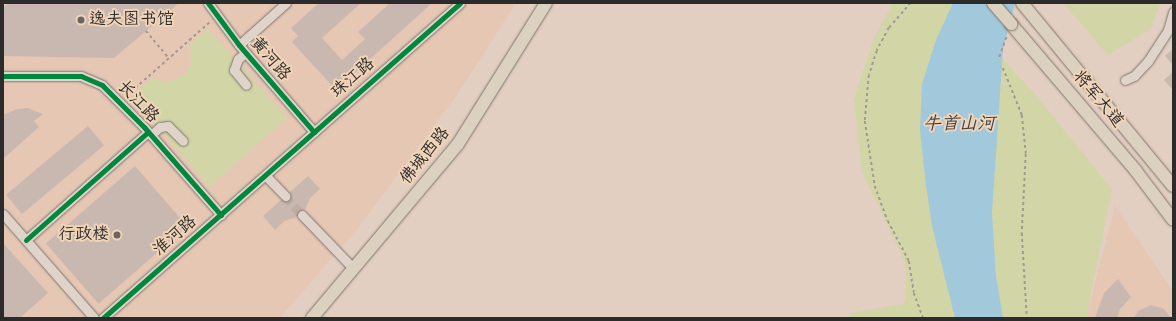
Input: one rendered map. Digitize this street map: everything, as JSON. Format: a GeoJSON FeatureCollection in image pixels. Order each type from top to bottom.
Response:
{"type":"FeatureCollection","features":[{"type":"Feature","properties":{"kind":"main road","name":"佛城西路"},"geometry":{"type":"LineString","coordinates":[[312,318],[458,144],[546,3]]}},
{"type":"Feature","properties":{"kind":"main road","name":"将军大道"},"geometry":{"type":"LineString","coordinates":[[993,3],[1136,171],[1173,220]]}},
{"type":"Feature","properties":{"kind":"main road","name":"将军大道"},"geometry":{"type":"LineString","coordinates":[[1022,3],[1173,186]]}},
{"type":"Feature","properties":{"kind":"street","name":"黄河路"},"geometry":{"type":"LineString","coordinates":[[208,3],[216,17],[238,45],[314,132]]}},
{"type":"Feature","properties":{"kind":"street"},"geometry":{"type":"LineString","coordinates":[[238,45],[286,3]]}},
{"type":"Feature","properties":{"kind":"street","name":"珠江路"},"geometry":{"type":"LineString","coordinates":[[266,176],[460,3]]}},
{"type":"Feature","properties":{"kind":"street"},"geometry":{"type":"LineString","coordinates":[[1125,80],[1134,76],[1148,62],[1168,30],[1173,12]]}},
{"type":"Feature","properties":{"kind":"street"},"geometry":{"type":"LineString","coordinates":[[245,53],[238,59],[234,70],[246,85]]}},
{"type":"Feature","properties":{"kind":"street","name":"长江路"},"geometry":{"type":"LineString","coordinates":[[3,76],[81,76],[102,85],[120,101],[221,215]]}},
{"type":"Feature","properties":{"kind":"street"},"geometry":{"type":"LineString","coordinates":[[26,240],[149,133],[160,127],[168,126],[183,141]]}},
{"type":"Feature","properties":{"kind":"street"},"geometry":{"type":"LineString","coordinates":[[266,176],[285,196]]}},
{"type":"Feature","properties":{"kind":"street","name":"淮河路"},"geometry":{"type":"LineString","coordinates":[[103,318],[266,176]]}},
{"type":"Feature","properties":{"kind":"street"},"geometry":{"type":"LineString","coordinates":[[3,214],[94,318]]}},
{"type":"Feature","properties":{"kind":"street"},"geometry":{"type":"LineString","coordinates":[[302,215],[353,268]]}},
{"type":"Feature","properties":{"kind":"path"},"geometry":{"type":"LineString","coordinates":[[911,3],[888,28],[877,50],[869,75],[865,121],[875,186],[888,221],[909,261],[914,293],[923,318]]}},
{"type":"Feature","properties":{"kind":"path"},"geometry":{"type":"LineString","coordinates":[[120,101],[216,17]]}},
{"type":"Feature","properties":{"kind":"path"},"geometry":{"type":"LineString","coordinates":[[146,31],[169,58]]}},
{"type":"Feature","properties":{"kind":"path"},"geometry":{"type":"LineString","coordinates":[[1004,68],[1022,114],[1026,154],[1022,234],[1027,318]]}},
{"type":"Feature","properties":{"kind":"shaded area"},"geometry":{"type":"Polygon","coordinates":[[[3,3],[516,3],[457,95],[358,228],[280,318],[3,318],[3,3]]]}},
{"type":"Feature","properties":{"kind":"shaded area"},"geometry":{"type":"Polygon","coordinates":[[[1115,206],[1173,291],[1173,318],[1086,318],[1115,206]]]}},
{"type":"Feature","properties":{"kind":"green space"},"geometry":{"type":"Polygon","coordinates":[[[893,3],[952,3],[1035,94],[1112,189],[1086,318],[850,318],[849,313],[904,304],[906,294],[906,264],[862,172],[854,99],[874,38],[893,3]]]}},
{"type":"Feature","properties":{"kind":"green space"},"geometry":{"type":"Polygon","coordinates":[[[1063,3],[1160,3],[1151,29],[1108,55],[1063,3]]]}},
{"type":"Feature","properties":{"kind":"green space"},"geometry":{"type":"Polygon","coordinates":[[[208,29],[287,118],[210,187],[131,97],[151,79],[169,82],[186,74],[191,63],[190,44],[208,29]]]}},
{"type":"Feature","properties":{"kind":"water","name":"牛首山河"},"geometry":{"type":"Polygon","coordinates":[[[953,3],[1015,3],[1003,49],[992,213],[996,276],[1003,318],[955,318],[932,226],[920,130],[922,84],[936,40],[953,3]]]}},
{"type":"Feature","properties":{"kind":"building","name":"逸夫图书馆"},"geometry":{"type":"Polygon","coordinates":[[[9,3],[179,3],[114,58],[3,56],[3,8],[9,3]]]}},
{"type":"Feature","properties":{"kind":"building"},"geometry":{"type":"Polygon","coordinates":[[[319,3],[361,3],[322,38],[342,60],[365,39],[358,32],[390,3],[432,3],[336,90],[292,42],[298,36],[291,28],[319,3]]]}},
{"type":"Feature","properties":{"kind":"building"},"geometry":{"type":"Polygon","coordinates":[[[1173,49],[1173,65],[1165,56],[1173,49]]]}},
{"type":"Feature","properties":{"kind":"building"},"geometry":{"type":"Polygon","coordinates":[[[1173,72],[1173,90],[1164,80],[1173,72]]]}},
{"type":"Feature","properties":{"kind":"building"},"geometry":{"type":"Polygon","coordinates":[[[28,108],[43,114],[34,121],[39,127],[3,159],[3,115],[17,109],[28,108]]]}},
{"type":"Feature","properties":{"kind":"building"},"geometry":{"type":"Polygon","coordinates":[[[88,126],[104,145],[22,214],[6,195],[88,126]]]}},
{"type":"Feature","properties":{"kind":"building","name":"行政楼"},"geometry":{"type":"Polygon","coordinates":[[[135,166],[187,226],[98,304],[46,243],[135,166]]]}},
{"type":"Feature","properties":{"kind":"building"},"geometry":{"type":"Polygon","coordinates":[[[308,176],[320,189],[310,198],[305,210],[298,211],[297,217],[284,221],[275,230],[263,216],[281,200],[289,201],[290,192],[308,176]]]}},
{"type":"Feature","properties":{"kind":"building"},"geometry":{"type":"Polygon","coordinates":[[[3,243],[48,293],[20,318],[3,318],[3,243]]]}},
{"type":"Feature","properties":{"kind":"building"},"geometry":{"type":"Polygon","coordinates":[[[1118,279],[1131,297],[1120,309],[1117,318],[1095,318],[1104,293],[1118,279]]]}},
{"type":"Feature","properties":{"kind":"building"},"geometry":{"type":"Polygon","coordinates":[[[1151,305],[1164,309],[1171,318],[1134,318],[1138,311],[1151,305]]]}},
{"type":"Feature","properties":{"kind":"tunnel"},"geometry":{"type":"LineString","coordinates":[[285,196],[302,215]]}},
{"type":"Feature","properties":{"kind":"cycle path"},"geometry":{"type":"LineString","coordinates":[[208,3],[239,45],[314,132]]}},
{"type":"Feature","properties":{"kind":"cycle path"},"geometry":{"type":"LineString","coordinates":[[103,318],[460,3]]}},
{"type":"Feature","properties":{"kind":"cycle path"},"geometry":{"type":"LineString","coordinates":[[3,76],[81,76],[102,85],[144,127],[221,215]]}},
{"type":"Feature","properties":{"kind":"cycle path"},"geometry":{"type":"LineString","coordinates":[[26,240],[148,132]]}},
{"type":"Feature","properties":{"kind":"place","name":"逸夫图书馆"},"geometry":{"type":"Point","coordinates":[81,20]}},
{"type":"Feature","properties":{"kind":"place","name":"行政楼"},"geometry":{"type":"Point","coordinates":[117,235]}}]}
